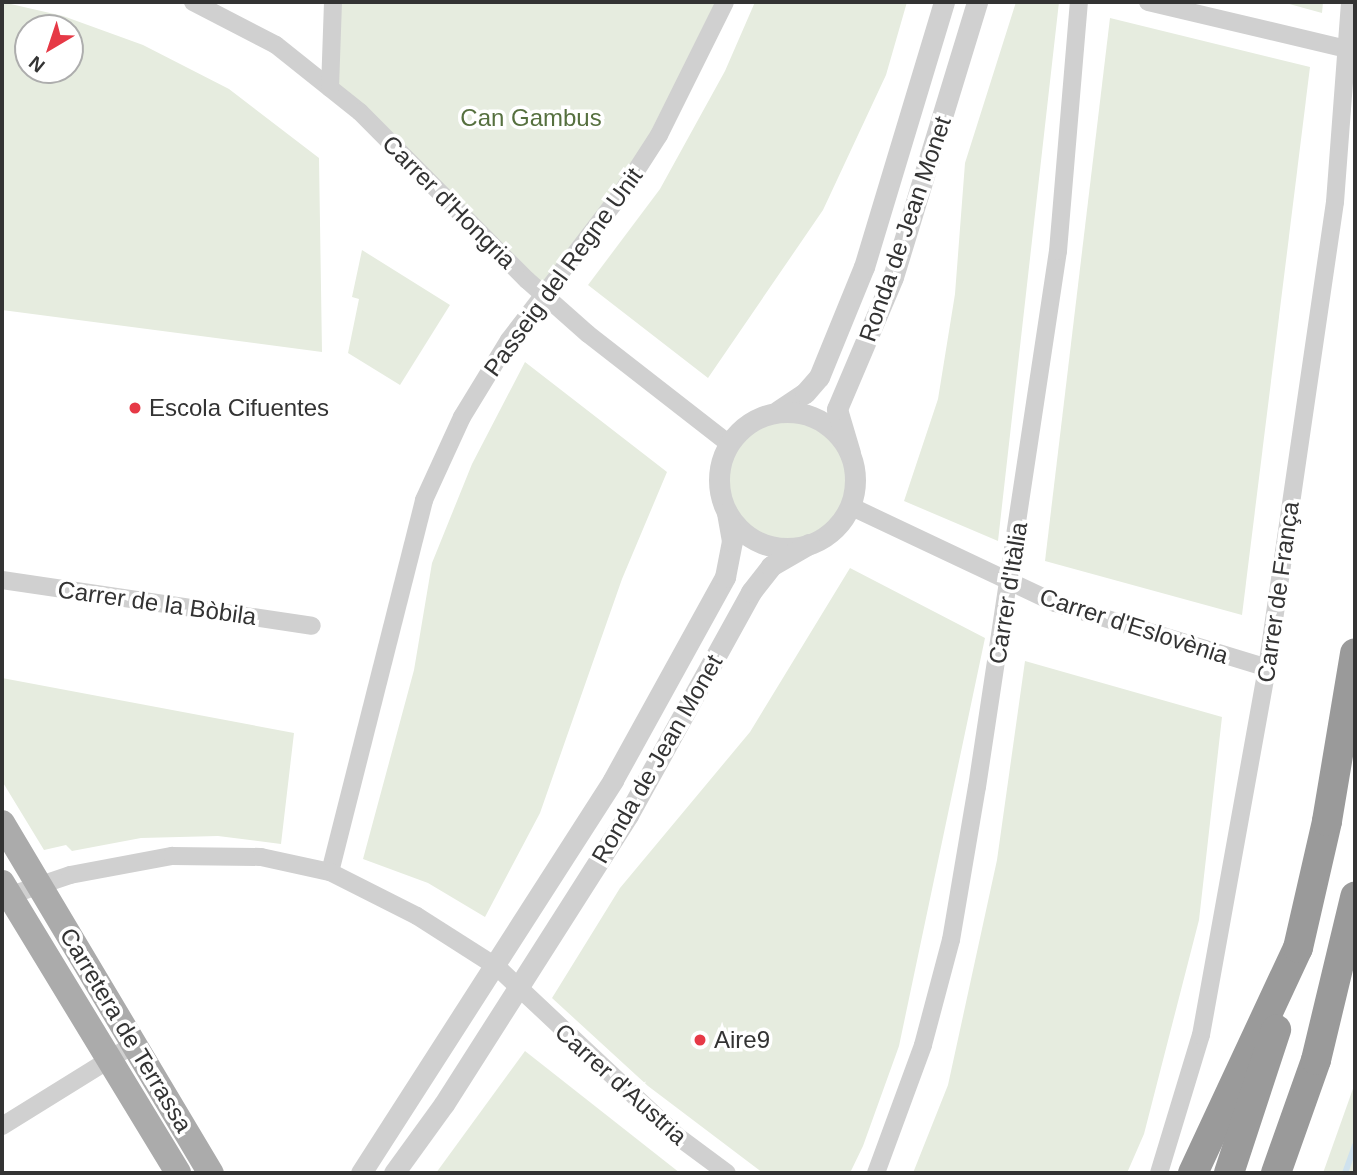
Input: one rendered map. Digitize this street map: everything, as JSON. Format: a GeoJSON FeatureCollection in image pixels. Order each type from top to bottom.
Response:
{"type":"FeatureCollection","features":[{"type":"Feature","properties":{"kind":"highway"},"geometry":{"type":"LineString","coordinates":[[1229,1173],[1298,948],[1327,821],[1355,653]]}},
{"type":"Feature","properties":{"kind":"highway"},"geometry":{"type":"LineString","coordinates":[[1276,1173],[1316,1060],[1355,897]]}},
{"type":"Feature","properties":{"kind":"highway"},"geometry":{"type":"LineString","coordinates":[[1193,1173],[1298,948]]}},
{"type":"Feature","properties":{"kind":"main road","name":"Carretera de Terrassa"},"geometry":{"type":"LineString","coordinates":[[2,823],[211,1173]]}},
{"type":"Feature","properties":{"kind":"main road","name":"Carretera de Terrassa"},"geometry":{"type":"LineString","coordinates":[[4,892],[178,1173]]}},
{"type":"Feature","properties":{"kind":"street","name":"Carrer d'Hongria"},"geometry":{"type":"LineString","coordinates":[[193,2],[276,45],[360,112],[545,295],[728,443]]}},
{"type":"Feature","properties":{"kind":"street"},"geometry":{"type":"LineString","coordinates":[[330,88],[333,2]]}},
{"type":"Feature","properties":{"kind":"street","name":"Passeig del Regne Unit"},"geometry":{"type":"LineString","coordinates":[[330,872],[424,500],[462,417],[509,340],[545,295],[659,135],[725,2]]}},
{"type":"Feature","properties":{"kind":"street","name":"Ronda de Jean Monet"},"geometry":{"type":"LineString","coordinates":[[778,411],[806,393],[819,377],[864,267],[944,2]]}},
{"type":"Feature","properties":{"kind":"street","name":"Ronda de Jean Monet"},"geometry":{"type":"LineString","coordinates":[[850,453],[837,409],[893,277],[977,2]]}},
{"type":"Feature","properties":{"kind":"street","name":"Carrer d'Itàlia"},"geometry":{"type":"LineString","coordinates":[[876,1173],[923,1045],[951,940],[1009,583],[1058,251],[1079,2]]}},
{"type":"Feature","properties":{"kind":"street"},"geometry":{"type":"LineString","coordinates":[[1148,2],[1351,50]]}},
{"type":"Feature","properties":{"kind":"street","name":"Carrer de França"},"geometry":{"type":"LineString","coordinates":[[1159,1173],[1201,1035],[1267,668],[1335,202],[1351,50],[1350,2]]}},
{"type":"Feature","properties":{"kind":"street"},"geometry":{"type":"LineString","coordinates":[[778,411],[812,416],[837,433],[850,453],[855,469],[850,506],[837,526],[810,544],[787,548],[764,544],[742,532],[727,513],[719,471],[728,443],[744,425],[778,411]]}},
{"type":"Feature","properties":{"kind":"street","name":"Carrer d'Eslovènia"},"geometry":{"type":"LineString","coordinates":[[850,506],[1009,583],[1134,629],[1267,668]]}},
{"type":"Feature","properties":{"kind":"street","name":"Ronda de Jean Monet"},"geometry":{"type":"LineString","coordinates":[[361,1173],[497,967],[602,800],[725,577],[732,541],[727,513]]}},
{"type":"Feature","properties":{"kind":"street","name":"Ronda de Jean Monet"},"geometry":{"type":"LineString","coordinates":[[394,1173],[519,989],[628,815],[751,592],[771,566],[810,544]]}},
{"type":"Feature","properties":{"kind":"street","name":"Carrer de la Bòbila"},"geometry":{"type":"LineString","coordinates":[[2,580],[312,626]]}},
{"type":"Feature","properties":{"kind":"street"},"geometry":{"type":"LineString","coordinates":[[40,887],[70,875],[172,856],[261,857],[330,872],[417,916],[497,967],[519,989]]}},
{"type":"Feature","properties":{"kind":"street","name":"Carretera de Terrassa"},"geometry":{"type":"LineString","coordinates":[[4,892],[40,887]]}},
{"type":"Feature","properties":{"kind":"street","name":"Carrer d'Austria"},"geometry":{"type":"LineString","coordinates":[[519,989],[677,1136],[727,1173]]}},
{"type":"Feature","properties":{"kind":"street"},"geometry":{"type":"LineString","coordinates":[[2,1126],[134,1044]]}},
{"type":"Feature","properties":{"kind":"green space"},"geometry":{"type":"Polygon","coordinates":[[[2,2],[54,14],[14,14],[14,84],[84,84],[84,24],[143,45],[229,89],[319,158],[322,352],[2,310],[2,2]]]}},
{"type":"Feature","properties":{"kind":"green space","name":"Can Gambus"},"geometry":{"type":"Polygon","coordinates":[[[333,2],[725,2],[659,135],[545,295],[330,88],[333,2]]]}},
{"type":"Feature","properties":{"kind":"green space"},"geometry":{"type":"Polygon","coordinates":[[[755,2],[907,2],[886,75],[823,210],[708,378],[588,285],[660,189],[725,71],[755,2]]]}},
{"type":"Feature","properties":{"kind":"green space"},"geometry":{"type":"Polygon","coordinates":[[[1016,2],[1059,2],[998,541],[904,501],[938,399],[955,294],[965,163],[1016,2]]]}},
{"type":"Feature","properties":{"kind":"green space"},"geometry":{"type":"Polygon","coordinates":[[[1282,2],[1323,2],[1322,13],[1282,2]]]}},
{"type":"Feature","properties":{"kind":"green space"},"geometry":{"type":"Polygon","coordinates":[[[1110,18],[1310,67],[1242,615],[1045,561],[1110,18]]]}},
{"type":"Feature","properties":{"kind":"green space"},"geometry":{"type":"Polygon","coordinates":[[[362,250],[450,305],[400,385],[348,353],[359,299],[352,297],[362,250]]]}},
{"type":"Feature","properties":{"kind":"green space"},"geometry":{"type":"Polygon","coordinates":[[[525,362],[667,472],[622,579],[540,813],[485,917],[428,883],[363,859],[414,670],[432,563],[472,464],[525,362]]]}},
{"type":"Feature","properties":{"kind":"green space"},"geometry":{"type":"Polygon","coordinates":[[[787,420],[810,424],[830,437],[843,457],[847,480],[843,503],[830,523],[810,536],[787,540],[764,536],[744,523],[731,503],[727,480],[731,457],[744,437],[764,424],[787,420]]]}},
{"type":"Feature","properties":{"kind":"green space"},"geometry":{"type":"Polygon","coordinates":[[[850,568],[985,638],[899,1046],[863,1146],[850,1173],[763,1173],[648,1086],[552,998],[620,888],[750,732],[850,568]]]}},
{"type":"Feature","properties":{"kind":"green space"},"geometry":{"type":"Polygon","coordinates":[[[1025,661],[1222,717],[1199,920],[1144,1134],[1127,1173],[913,1173],[948,1085],[997,860],[1025,661]]]}},
{"type":"Feature","properties":{"kind":"green space"},"geometry":{"type":"Polygon","coordinates":[[[2,678],[294,733],[281,844],[218,836],[141,838],[72,851],[66,845],[44,850],[2,781],[2,678]]]}},
{"type":"Feature","properties":{"kind":"green space"},"geometry":{"type":"Polygon","coordinates":[[[525,1051],[680,1173],[436,1173],[525,1051]]]}},
{"type":"Feature","properties":{"kind":"green space"},"geometry":{"type":"Polygon","coordinates":[[[1355,1083],[1355,1173],[1323,1173],[1355,1083]]]}},
{"type":"Feature","properties":{"kind":"waterway"},"geometry":{"type":"LineString","coordinates":[[1345,1173],[1355,1145]]}},
{"type":"Feature","properties":{"kind":"place","name":"Escola Cifuentes"},"geometry":{"type":"Point","coordinates":[135,408]}},
{"type":"Feature","properties":{"kind":"place","name":"Aire9"},"geometry":{"type":"Point","coordinates":[700,1040]}}]}
